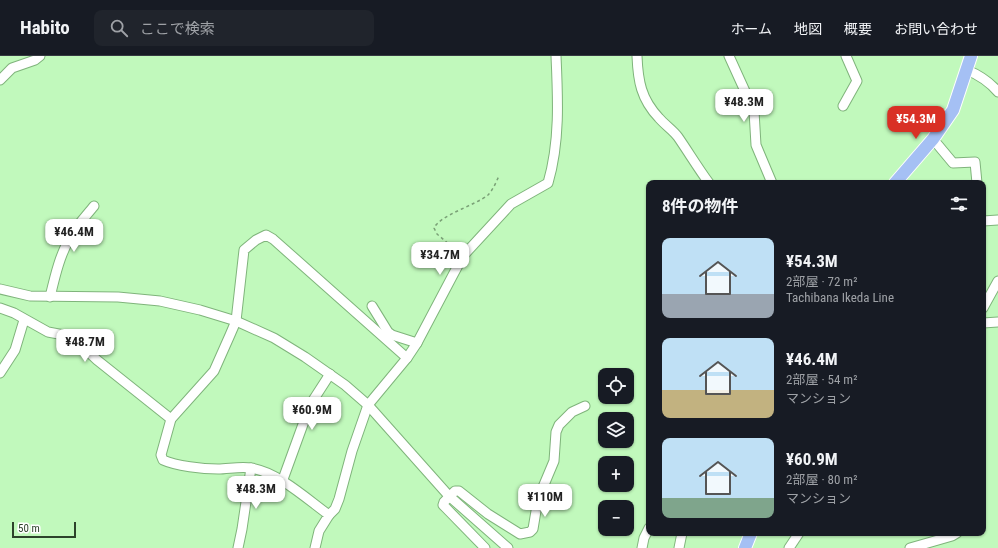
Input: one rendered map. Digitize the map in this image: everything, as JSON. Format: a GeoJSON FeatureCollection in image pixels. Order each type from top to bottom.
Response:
{"type":"FeatureCollection","features":[{"type":"Feature","properties":{"kind":"main road"},"geometry":{"type":"LineString","coordinates":[[898,180],[933,139],[953,110],[971,56]]}},
{"type":"Feature","properties":{"kind":"main road"},"geometry":{"type":"LineString","coordinates":[[746,548],[750,536]]}},
{"type":"Feature","properties":{"kind":"street"},"geometry":{"type":"LineString","coordinates":[[0,80],[12,68],[35,60],[40,56]]}},
{"type":"Feature","properties":{"kind":"street"},"geometry":{"type":"LineString","coordinates":[[315,548],[319,531],[329,515],[335,509],[339,499],[352,451],[368,405],[407,358],[417,343],[463,256],[511,204],[548,183],[554,162],[558,106],[556,56]]}},
{"type":"Feature","properties":{"kind":"street"},"geometry":{"type":"LineString","coordinates":[[637,56],[637,73],[641,90],[648,103],[658,118],[677,136],[695,165],[707,180]]}},
{"type":"Feature","properties":{"kind":"street"},"geometry":{"type":"LineString","coordinates":[[729,56],[754,111],[756,145],[771,180]]}},
{"type":"Feature","properties":{"kind":"street"},"geometry":{"type":"LineString","coordinates":[[843,106],[856,81],[846,56]]}},
{"type":"Feature","properties":{"kind":"street"},"geometry":{"type":"LineString","coordinates":[[967,70],[980,76],[991,84],[998,92]]}},
{"type":"Feature","properties":{"kind":"street"},"geometry":{"type":"LineString","coordinates":[[933,139],[953,163],[975,162],[977,180]]}},
{"type":"Feature","properties":{"kind":"street"},"geometry":{"type":"LineString","coordinates":[[50,297],[66,244],[94,206]]}},
{"type":"Feature","properties":{"kind":"street"},"geometry":{"type":"LineString","coordinates":[[986,220],[998,220]]}},
{"type":"Feature","properties":{"kind":"street"},"geometry":{"type":"LineString","coordinates":[[329,515],[282,482],[263,471],[251,468],[215,469],[174,463],[163,460],[161,454],[171,419],[214,371],[236,321],[244,250],[256,240],[266,235],[407,358]]}},
{"type":"Feature","properties":{"kind":"street"},"geometry":{"type":"LineString","coordinates":[[986,303],[998,281]]}},
{"type":"Feature","properties":{"kind":"street"},"geometry":{"type":"LineString","coordinates":[[0,289],[30,296],[118,297],[160,301],[200,310],[236,321],[274,338],[330,374],[368,405],[449,496],[508,548]]}},
{"type":"Feature","properties":{"kind":"street"},"geometry":{"type":"LineString","coordinates":[[372,306],[392,336],[417,343]]}},
{"type":"Feature","properties":{"kind":"street"},"geometry":{"type":"LineString","coordinates":[[0,308],[14,313],[24,320],[48,332],[64,335],[77,341],[97,360],[171,419]]}},
{"type":"Feature","properties":{"kind":"street"},"geometry":{"type":"LineString","coordinates":[[0,373],[15,350],[24,320]]}},
{"type":"Feature","properties":{"kind":"street"},"geometry":{"type":"LineString","coordinates":[[986,323],[998,322]]}},
{"type":"Feature","properties":{"kind":"street"},"geometry":{"type":"LineString","coordinates":[[282,482],[310,405],[330,374]]}},
{"type":"Feature","properties":{"kind":"street"},"geometry":{"type":"LineString","coordinates":[[484,548],[443,505],[444,502],[455,491],[458,491],[488,514],[520,534],[530,532],[533,529],[538,499],[554,461],[556,432],[559,425],[572,412],[585,406]]}},
{"type":"Feature","properties":{"kind":"street"},"geometry":{"type":"LineString","coordinates":[[238,548],[251,468]]}},
{"type":"Feature","properties":{"kind":"street"},"geometry":{"type":"LineString","coordinates":[[642,548],[646,534]]}},
{"type":"Feature","properties":{"kind":"street"},"geometry":{"type":"LineString","coordinates":[[679,548],[681,536]]}},
{"type":"Feature","properties":{"kind":"street"},"geometry":{"type":"LineString","coordinates":[[789,548],[797,536]]}},
{"type":"Feature","properties":{"kind":"street"},"geometry":{"type":"LineString","coordinates":[[910,548],[952,536]]}},
{"type":"Feature","properties":{"kind":"path"},"geometry":{"type":"LineString","coordinates":[[463,256],[437,234],[434,228],[436,224],[461,208],[488,195],[499,176]]}}]}
